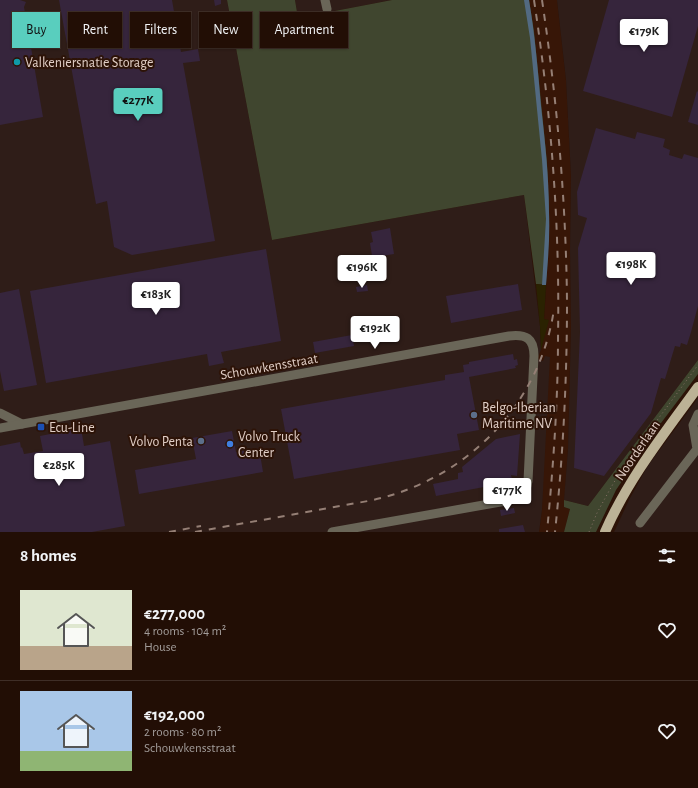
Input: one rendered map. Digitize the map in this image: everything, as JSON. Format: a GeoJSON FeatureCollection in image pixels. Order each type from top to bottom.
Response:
{"type":"FeatureCollection","features":[{"type":"Feature","properties":{"kind":"main road","name":"Noorderlaan"},"geometry":{"type":"LineString","coordinates":[[605,532],[620,500],[634,478],[698,387]]}},
{"type":"Feature","properties":{"kind":"street","name":"Schouwkensstraat"},"geometry":{"type":"LineString","coordinates":[[22,424],[510,336],[524,336],[528,338],[534,350],[534,356],[528,481],[526,490],[521,496],[506,501],[332,532]]}},
{"type":"Feature","properties":{"kind":"street"},"geometry":{"type":"LineString","coordinates":[[640,523],[697,449],[693,425],[698,414],[687,402]]}},
{"type":"Feature","properties":{"kind":"street"},"geometry":{"type":"LineString","coordinates":[[0,413],[22,424]]}},
{"type":"Feature","properties":{"kind":"street"},"geometry":{"type":"LineString","coordinates":[[0,428],[22,424]]}},
{"type":"Feature","properties":{"kind":"path"},"geometry":{"type":"LineString","coordinates":[[590,532],[597,513],[624,465],[698,365]]}},
{"type":"Feature","properties":{"kind":"shaded area"},"geometry":{"type":"Polygon","coordinates":[[[0,0],[227,0],[229,12],[199,12],[199,48],[236,48],[272,240],[524,195],[540,326],[541,350],[537,359],[543,361],[545,356],[550,357],[542,510],[539,532],[0,532],[0,0]]]}},
{"type":"Feature","properties":{"kind":"shaded area"},"geometry":{"type":"Polygon","coordinates":[[[295,0],[392,0],[329,12],[297,12],[295,0]]]}},
{"type":"Feature","properties":{"kind":"shaded area"},"geometry":{"type":"Polygon","coordinates":[[[529,0],[557,0],[566,80],[571,176],[571,327],[568,449],[564,507],[570,509],[564,532],[539,532],[542,510],[543,361],[537,360],[548,320],[544,319],[548,261],[549,212],[547,162],[534,31],[529,0]]]}},
{"type":"Feature","properties":{"kind":"shaded area"},"geometry":{"type":"Polygon","coordinates":[[[557,0],[698,0],[698,360],[588,506],[564,500],[568,449],[571,327],[571,176],[566,80],[557,0]]]}},
{"type":"Feature","properties":{"kind":"shaded area"},"geometry":{"type":"Polygon","coordinates":[[[698,398],[698,532],[614,532],[647,467],[698,398]]]}},
{"type":"Feature","properties":{"kind":"green space"},"geometry":{"type":"Polygon","coordinates":[[[227,0],[295,0],[297,12],[260,12],[260,48],[348,48],[348,12],[329,12],[392,0],[529,0],[534,31],[547,162],[549,234],[546,285],[536,284],[524,195],[272,240],[236,48],[252,48],[252,12],[229,12],[227,0]]]}},
{"type":"Feature","properties":{"kind":"green space"},"geometry":{"type":"Polygon","coordinates":[[[698,360],[698,374],[661,423],[616,490],[596,532],[564,532],[570,509],[564,507],[564,500],[588,506],[698,360]]]}},
{"type":"Feature","properties":{"kind":"sand"},"geometry":{"type":"Polygon","coordinates":[[[536,284],[546,285],[544,319],[549,320],[541,350],[540,326],[536,284]]]}},
{"type":"Feature","properties":{"kind":"water"},"geometry":{"type":"Polygon","coordinates":[[[524,0],[529,0],[531,13],[546,159],[549,199],[549,231],[546,285],[542,285],[546,219],[542,160],[530,38],[524,0]]]}},
{"type":"Feature","properties":{"kind":"building","name":"Valkeniersnatie Storage"},"geometry":{"type":"Polygon","coordinates":[[[0,0],[20,0],[26,2],[24,7],[25,12],[12,12],[12,48],[31,48],[43,117],[0,125],[0,0]]]}},
{"type":"Feature","properties":{"kind":"building"},"geometry":{"type":"Polygon","coordinates":[[[59,0],[172,0],[174,12],[130,12],[130,48],[180,48],[181,52],[198,49],[200,61],[183,63],[215,241],[132,255],[114,247],[107,201],[96,204],[59,0]]]}},
{"type":"Feature","properties":{"kind":"building"},"geometry":{"type":"Polygon","coordinates":[[[214,0],[221,0],[221,4],[215,6],[214,0]]]}},
{"type":"Feature","properties":{"kind":"building"},"geometry":{"type":"Polygon","coordinates":[[[609,0],[698,0],[698,26],[672,117],[583,91],[609,0]]]}},
{"type":"Feature","properties":{"kind":"building"},"geometry":{"type":"Polygon","coordinates":[[[697,91],[698,92],[698,125],[688,122],[697,91]]]}},
{"type":"Feature","properties":{"kind":"building"},"geometry":{"type":"Polygon","coordinates":[[[596,128],[635,139],[637,132],[665,139],[663,147],[670,150],[669,155],[682,159],[684,154],[698,158],[698,306],[691,332],[687,345],[681,343],[680,347],[675,346],[665,379],[661,378],[651,413],[604,476],[574,468],[580,332],[578,248],[587,218],[578,215],[577,192],[596,128]]]}},
{"type":"Feature","properties":{"kind":"building"},"geometry":{"type":"Polygon","coordinates":[[[390,228],[394,254],[375,257],[372,256],[370,243],[373,242],[371,232],[390,228]]]}},
{"type":"Feature","properties":{"kind":"building"},"geometry":{"type":"Polygon","coordinates":[[[266,249],[281,341],[221,352],[224,363],[209,366],[207,354],[46,383],[30,291],[266,249]]]}},
{"type":"Feature","properties":{"kind":"building"},"geometry":{"type":"Polygon","coordinates":[[[518,284],[522,310],[451,323],[446,296],[518,284]]]}},
{"type":"Feature","properties":{"kind":"building"},"geometry":{"type":"Polygon","coordinates":[[[367,285],[368,291],[357,292],[356,287],[367,285]]]}},
{"type":"Feature","properties":{"kind":"building"},"geometry":{"type":"Polygon","coordinates":[[[19,289],[37,385],[4,391],[0,371],[0,293],[19,289]]]}},
{"type":"Feature","properties":{"kind":"building"},"geometry":{"type":"Polygon","coordinates":[[[352,335],[354,346],[315,353],[313,342],[352,335]]]}},
{"type":"Feature","properties":{"kind":"building"},"geometry":{"type":"Polygon","coordinates":[[[513,354],[514,360],[517,359],[518,365],[515,366],[516,368],[469,377],[479,430],[457,434],[460,450],[294,479],[281,409],[445,380],[445,375],[464,372],[463,365],[469,364],[469,362],[513,354]]]}},
{"type":"Feature","properties":{"kind":"building"},"geometry":{"type":"Polygon","coordinates":[[[81,428],[84,446],[110,441],[125,526],[92,532],[0,532],[0,446],[20,442],[24,454],[43,451],[40,436],[81,428]]]}},
{"type":"Feature","properties":{"kind":"building"},"geometry":{"type":"Polygon","coordinates":[[[232,431],[236,452],[259,448],[263,472],[139,494],[135,470],[196,459],[192,438],[232,431]]]}},
{"type":"Feature","properties":{"kind":"building"},"geometry":{"type":"Polygon","coordinates":[[[520,434],[517,476],[511,475],[514,488],[485,494],[484,487],[436,496],[433,484],[458,479],[458,473],[463,472],[462,467],[496,439],[520,434]]]}},
{"type":"Feature","properties":{"kind":"building"},"geometry":{"type":"Polygon","coordinates":[[[514,508],[515,513],[501,516],[500,510],[514,508]]]}},
{"type":"Feature","properties":{"kind":"building"},"geometry":{"type":"Polygon","coordinates":[[[523,525],[525,532],[499,532],[499,529],[523,525]]]}},
{"type":"Feature","properties":{"kind":"railway"},"geometry":{"type":"LineString","coordinates":[[534,0],[550,126],[556,211],[558,362],[553,460],[547,532]]}},
{"type":"Feature","properties":{"kind":"railway"},"geometry":{"type":"LineString","coordinates":[[542,0],[560,151],[565,226],[567,302],[565,389],[555,532]]}},
{"type":"Feature","properties":{"kind":"railway"},"geometry":{"type":"LineString","coordinates":[[195,532],[368,501],[403,491],[436,477],[465,457],[492,434],[514,407],[533,377],[546,344],[554,309]]}},
{"type":"Feature","properties":{"kind":"railway"},"geometry":{"type":"LineString","coordinates":[[169,532],[201,526]]}},
{"type":"Feature","properties":{"kind":"place","name":"Valkeniersnatie Storage"},"geometry":{"type":"Point","coordinates":[17,62]}},
{"type":"Feature","properties":{"kind":"place","name":"Belgo-Iberian Maritime NV"},"geometry":{"type":"Point","coordinates":[474,415]}},
{"type":"Feature","properties":{"kind":"place","name":"Ecu-Line"},"geometry":{"type":"Point","coordinates":[41,427]}},
{"type":"Feature","properties":{"kind":"place","name":"Volvo Penta"},"geometry":{"type":"Point","coordinates":[201,441]}},
{"type":"Feature","properties":{"kind":"place","name":"Volvo Truck Center"},"geometry":{"type":"Point","coordinates":[230,444]}}]}
